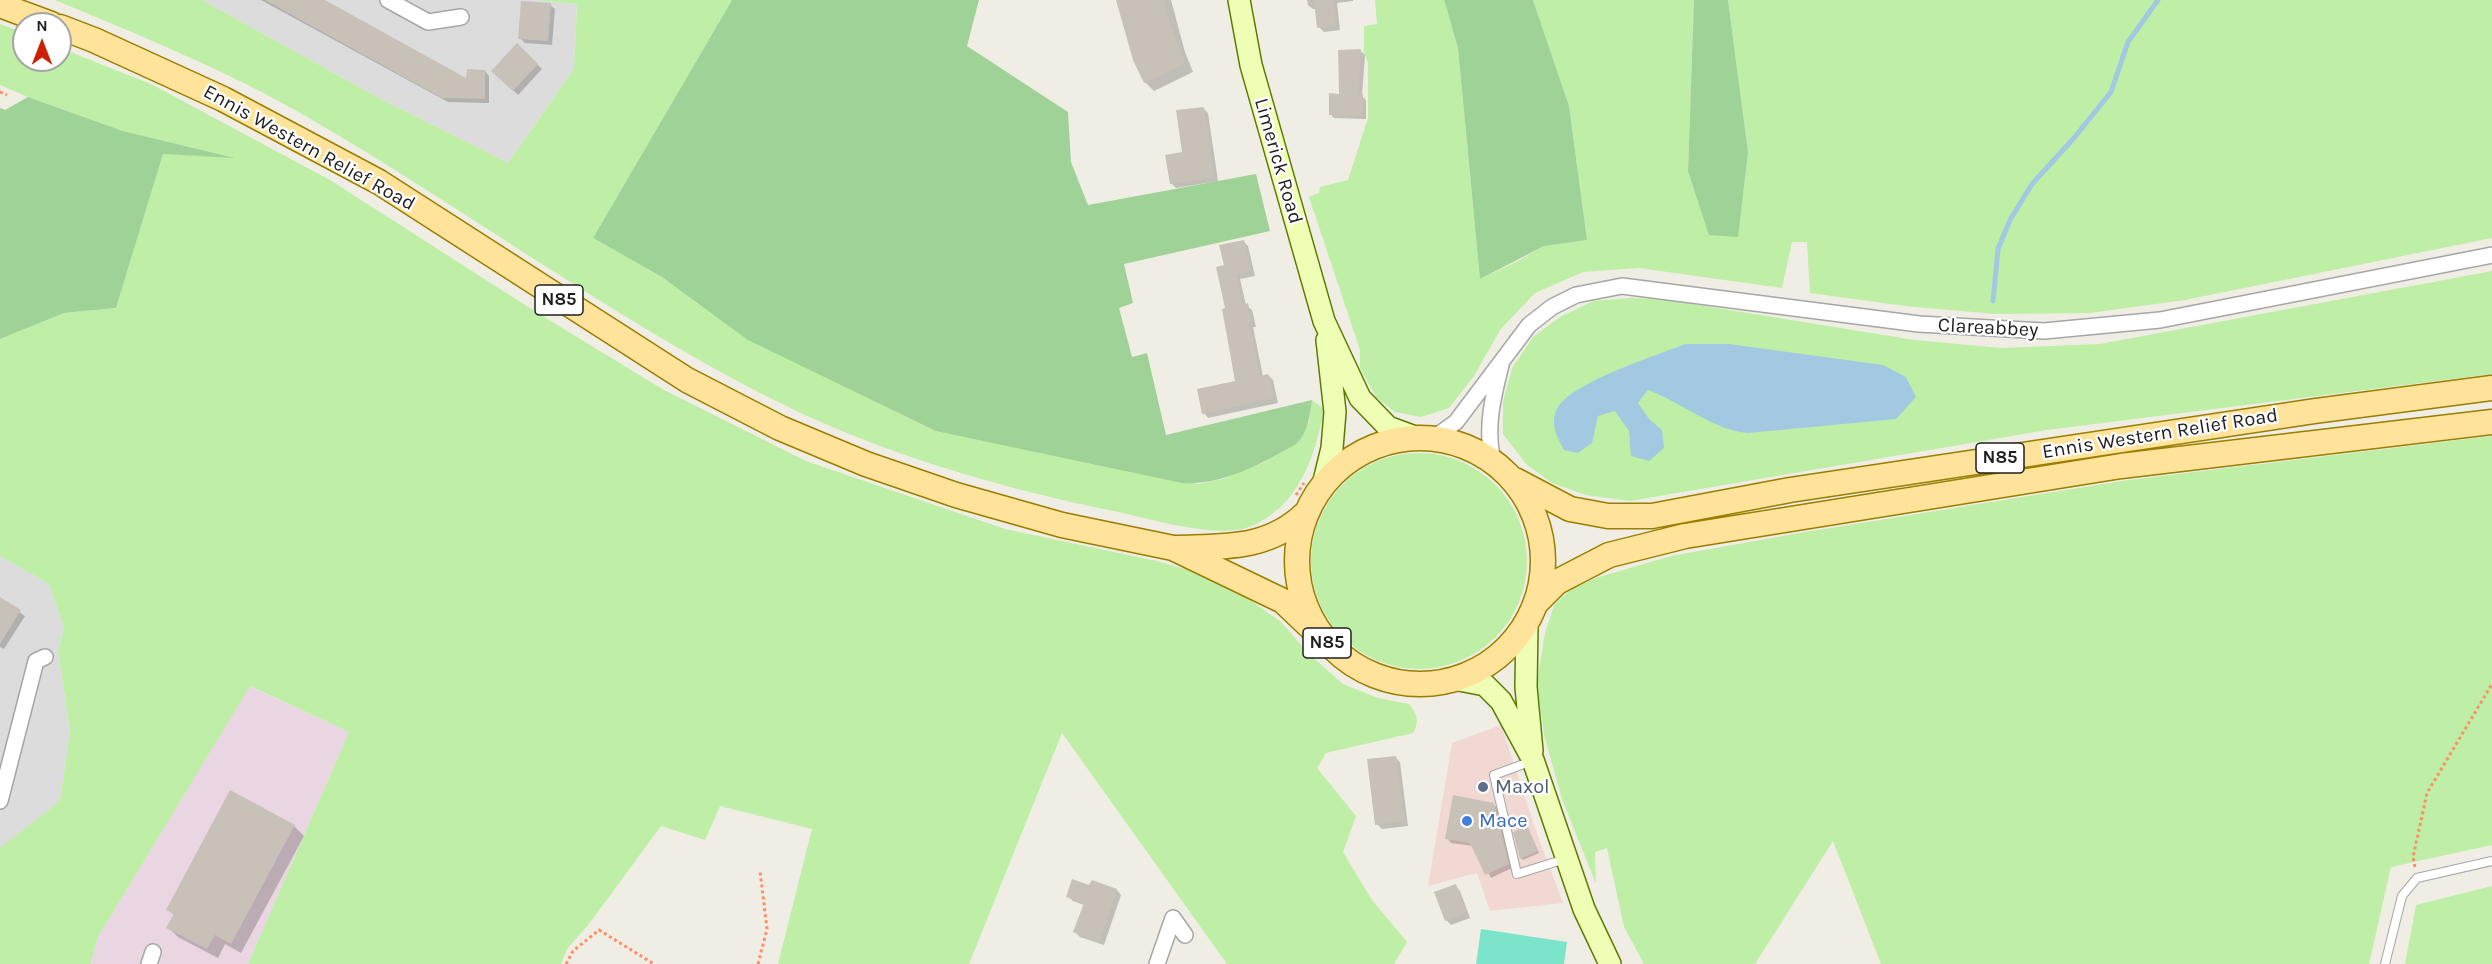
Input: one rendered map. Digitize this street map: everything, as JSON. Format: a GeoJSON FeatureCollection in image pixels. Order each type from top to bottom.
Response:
{"type":"FeatureCollection","features":[{"type":"Feature","properties":{"kind":"main road","name":"Limerick Road"},"geometry":{"type":"LineString","coordinates":[[1239,0],[1254,76],[1324,321]]}},
{"type":"Feature","properties":{"kind":"main road"},"geometry":{"type":"LineString","coordinates":[[0,5],[19,12]]}},
{"type":"Feature","properties":{"kind":"main road","name":"Ennis Western Relief Road"},"geometry":{"type":"LineString","coordinates":[[72,32],[223,99],[380,182],[687,380],[780,428],[866,464],[956,495],[1062,525],[1173,548],[1283,600],[1324,640]]}},
{"type":"Feature","properties":{"kind":"main road"},"geometry":{"type":"LineString","coordinates":[[1324,321],[1360,398],[1388,427],[1425,437]]}},
{"type":"Feature","properties":{"kind":"main road"},"geometry":{"type":"LineString","coordinates":[[1314,482],[1332,448],[1335,412],[1324,321]]}},
{"type":"Feature","properties":{"kind":"main road","name":"Ennis Western Relief Road"},"geometry":{"type":"LineString","coordinates":[[1515,480],[1570,509],[1608,516],[1652,516],[1813,487],[2303,412],[2492,388]]}},
{"type":"Feature","properties":{"kind":"main road","name":"Ennis Western Relief Road"},"geometry":{"type":"LineString","coordinates":[[1537,602],[1557,582],[1609,555],[1685,536],[2121,466],[2492,422]]}},
{"type":"Feature","properties":{"kind":"main road","name":"N85"},"geometry":{"type":"LineString","coordinates":[[1425,437],[1464,446],[1493,460],[1515,480],[1534,512],[1542,536],[1544,561],[1537,602],[1527,623],[1499,653],[1454,679],[1420,683],[1388,680],[1344,659],[1324,640],[1308,618],[1299,592],[1295,564],[1298,508],[1314,482],[1376,447],[1425,437]]}},
{"type":"Feature","properties":{"kind":"main road","name":"Ennis Western Relief Road"},"geometry":{"type":"LineString","coordinates":[[1173,548],[1239,545],[1265,540],[1290,528],[1298,508]]}},
{"type":"Feature","properties":{"kind":"main road"},"geometry":{"type":"LineString","coordinates":[[1527,623],[1526,687],[1533,760]]}},
{"type":"Feature","properties":{"kind":"main road"},"geometry":{"type":"LineString","coordinates":[[1454,679],[1485,685],[1501,701],[1533,760],[1584,909],[1610,964]]}},
{"type":"Feature","properties":{"kind":"street"},"geometry":{"type":"LineString","coordinates":[[388,0],[428,22],[461,16]]}},
{"type":"Feature","properties":{"kind":"street","name":"Clareabbey"},"geometry":{"type":"LineString","coordinates":[[1425,437],[1456,422],[1529,325],[1552,307],[1576,295],[1622,286],[1920,324],[2044,331],[2160,320],[2492,255]]}},
{"type":"Feature","properties":{"kind":"street","name":"Clareabbey"},"geometry":{"type":"LineString","coordinates":[[1493,460],[1488,442],[1492,399],[1504,356]]}},
{"type":"Feature","properties":{"kind":"street"},"geometry":{"type":"LineString","coordinates":[[0,801],[36,661],[45,657]]}},
{"type":"Feature","properties":{"kind":"street"},"geometry":{"type":"LineString","coordinates":[[1157,964],[1173,918],[1185,935]]}},
{"type":"Feature","properties":{"kind":"lane"},"geometry":{"type":"LineString","coordinates":[[1533,760],[1494,776],[1517,874],[1566,859]]}},
{"type":"Feature","properties":{"kind":"lane"},"geometry":{"type":"LineString","coordinates":[[2385,964],[2402,896],[2417,878],[2492,861]]}},
{"type":"Feature","properties":{"kind":"path"},"geometry":{"type":"LineString","coordinates":[[0,92],[7,95]]}},
{"type":"Feature","properties":{"kind":"path"},"geometry":{"type":"LineString","coordinates":[[1298,508],[1314,482]]}},
{"type":"Feature","properties":{"kind":"path"},"geometry":{"type":"LineString","coordinates":[[2417,878],[2413,856],[2427,793],[2492,684]]}},
{"type":"Feature","properties":{"kind":"path"},"geometry":{"type":"LineString","coordinates":[[758,964],[767,929],[760,871]]}},
{"type":"Feature","properties":{"kind":"path"},"geometry":{"type":"LineString","coordinates":[[566,964],[573,951],[599,930],[654,964]]}},
{"type":"Feature","properties":{"kind":"shaded area"},"geometry":{"type":"Polygon","coordinates":[[[202,0],[536,0],[577,4],[574,69],[508,163],[379,98],[202,0]]]}},
{"type":"Feature","properties":{"kind":"shaded area"},"geometry":{"type":"Polygon","coordinates":[[[0,556],[49,584],[64,628],[58,651],[70,731],[60,801],[0,849],[0,556]]]}},
{"type":"Feature","properties":{"kind":"shaded area"},"geometry":{"type":"Polygon","coordinates":[[[249,686],[349,732],[248,964],[91,964],[98,937],[249,686]]]}},
{"type":"Feature","properties":{"kind":"shaded area","name":"Maxol"},"geometry":{"type":"Polygon","coordinates":[[[1501,725],[1536,831],[1563,903],[1490,911],[1477,873],[1428,886],[1452,743],[1501,725]]]}},
{"type":"Feature","properties":{"kind":"green space"},"geometry":{"type":"Polygon","coordinates":[[[55,0],[202,0],[379,98],[508,163],[574,69],[577,4],[536,0],[732,0],[593,238],[662,277],[1197,484],[1223,479],[1262,463],[1296,444],[1309,422],[1312,400],[1324,409],[1316,445],[1302,479],[1281,507],[1249,527],[1220,531],[1166,523],[1027,491],[981,479],[892,450],[804,415],[704,363],[590,295],[366,152],[278,101],[184,55],[55,0]]]}},
{"type":"Feature","properties":{"kind":"green space"},"geometry":{"type":"Polygon","coordinates":[[[732,0],[979,0],[967,46],[1068,112],[1071,162],[1088,205],[1256,174],[1270,231],[1124,264],[1133,303],[1119,308],[1132,357],[1147,353],[1166,435],[1312,400],[1308,424],[1300,440],[1268,459],[1232,475],[1208,482],[1182,483],[936,431],[748,340],[662,277],[593,238],[732,0]]]}},
{"type":"Feature","properties":{"kind":"green space"},"geometry":{"type":"Polygon","coordinates":[[[1375,0],[1444,0],[1458,48],[1480,279],[1544,246],[1587,240],[1569,106],[1533,0],[1694,0],[1688,171],[1748,152],[1728,0],[2492,0],[2492,238],[2185,300],[2090,313],[1995,314],[1905,306],[1810,293],[1807,242],[1792,242],[1782,288],[1639,268],[1583,272],[1535,293],[1500,330],[1474,376],[1449,408],[1421,417],[1395,412],[1376,397],[1360,368],[1360,350],[1309,197],[1319,193],[1320,187],[1348,180],[1368,118],[1368,62],[1364,53],[1364,26],[1377,24],[1375,0]]]}},
{"type":"Feature","properties":{"kind":"green space"},"geometry":{"type":"Polygon","coordinates":[[[1444,0],[1533,0],[1569,106],[1587,240],[1544,246],[1480,279],[1458,48],[1444,0]]]}},
{"type":"Feature","properties":{"kind":"green space"},"geometry":{"type":"Polygon","coordinates":[[[1694,0],[1728,0],[1748,152],[1738,237],[1709,235],[1688,171],[1694,0]]]}},
{"type":"Feature","properties":{"kind":"green space"},"geometry":{"type":"Polygon","coordinates":[[[0,24],[12,28],[12,72],[72,72],[72,53],[151,84],[330,180],[536,312],[664,390],[806,461],[1005,529],[1157,561],[1199,573],[1240,593],[1281,622],[1310,655],[1343,684],[1378,698],[1409,704],[1417,718],[1413,733],[1326,753],[1317,768],[1356,816],[1343,852],[1372,900],[1407,942],[1394,964],[1227,964],[1062,733],[969,964],[778,964],[812,829],[720,806],[705,840],[661,826],[589,924],[567,949],[561,964],[248,964],[349,732],[250,686],[98,937],[91,964],[0,964],[0,848],[60,801],[70,731],[58,651],[64,628],[49,584],[0,556],[0,339],[64,313],[116,308],[163,154],[231,157],[123,131],[0,85],[0,24]]]}},
{"type":"Feature","properties":{"kind":"green space"},"geometry":{"type":"Polygon","coordinates":[[[28,97],[123,131],[235,158],[163,154],[116,308],[64,313],[0,339],[0,108],[5,110],[28,97]]]}},
{"type":"Feature","properties":{"kind":"green space"},"geometry":{"type":"Polygon","coordinates":[[[2492,271],[2492,374],[2047,430],[1630,501],[1586,495],[1552,483],[1526,464],[1503,434],[1503,401],[1512,368],[1533,337],[1560,317],[1593,301],[1631,298],[1661,299],[1915,340],[2001,348],[2100,344],[2492,271]]]}},
{"type":"Feature","properties":{"kind":"green space"},"geometry":{"type":"Polygon","coordinates":[[[2492,436],[2492,845],[2391,867],[2369,964],[1881,964],[1833,841],[1755,964],[1644,964],[1624,927],[1607,848],[1595,852],[1596,884],[1562,799],[1544,735],[1537,682],[1545,633],[1554,605],[1571,589],[1599,577],[1671,556],[1799,533],[2128,480],[2492,436]]]}},
{"type":"Feature","properties":{"kind":"green space"},"geometry":{"type":"Polygon","coordinates":[[[1419,453],[1440,455],[1460,461],[1479,471],[1502,492],[1519,520],[1525,540],[1527,561],[1525,582],[1519,602],[1509,621],[1488,644],[1460,661],[1440,667],[1419,669],[1398,667],[1378,661],[1359,651],[1336,630],[1319,602],[1313,582],[1311,561],[1313,540],[1319,520],[1329,501],[1350,478],[1378,461],[1398,455],[1419,453]]]}},
{"type":"Feature","properties":{"kind":"green space"},"geometry":{"type":"Polygon","coordinates":[[[2492,886],[2492,964],[2405,964],[2416,905],[2492,886]]]}},
{"type":"Feature","properties":{"kind":"green space"},"geometry":{"type":"Polygon","coordinates":[[[1481,929],[1567,942],[1564,964],[1476,964],[1481,929]]]}},
{"type":"Feature","properties":{"kind":"water"},"geometry":{"type":"Polygon","coordinates":[[[1685,344],[1729,344],[1883,365],[1906,377],[1916,397],[1896,419],[1748,433],[1711,422],[1648,390],[1638,403],[1649,419],[1662,430],[1664,448],[1649,461],[1631,456],[1629,431],[1615,411],[1598,416],[1592,443],[1578,453],[1564,450],[1557,435],[1554,418],[1558,407],[1567,398],[1597,379],[1685,344]]]}},
{"type":"Feature","properties":{"kind":"building"},"geometry":{"type":"Polygon","coordinates":[[[265,0],[325,0],[466,78],[467,69],[485,70],[485,99],[442,98],[265,0]]]}},
{"type":"Feature","properties":{"kind":"building"},"geometry":{"type":"Polygon","coordinates":[[[1116,0],[1164,0],[1168,18],[1185,63],[1144,83],[1133,60],[1116,0]]]}},
{"type":"Feature","properties":{"kind":"building"},"geometry":{"type":"Polygon","coordinates":[[[1314,0],[1333,0],[1336,26],[1317,28],[1314,0]]]}},
{"type":"Feature","properties":{"kind":"building"},"geometry":{"type":"Polygon","coordinates":[[[521,1],[551,3],[548,41],[518,39],[521,1]]]}},
{"type":"Feature","properties":{"kind":"building"},"geometry":{"type":"Polygon","coordinates":[[[517,43],[538,64],[513,91],[491,71],[517,43]]]}},
{"type":"Feature","properties":{"kind":"building"},"geometry":{"type":"Polygon","coordinates":[[[1361,49],[1358,94],[1363,94],[1362,116],[1329,115],[1329,93],[1339,94],[1338,50],[1361,49]]]}},
{"type":"Feature","properties":{"kind":"building"},"geometry":{"type":"Polygon","coordinates":[[[1204,107],[1214,177],[1170,184],[1165,155],[1182,152],[1176,110],[1204,107]]]}},
{"type":"Feature","properties":{"kind":"building"},"geometry":{"type":"Polygon","coordinates":[[[1244,240],[1251,271],[1236,274],[1243,305],[1248,303],[1252,322],[1249,323],[1260,376],[1268,374],[1274,398],[1202,414],[1197,389],[1235,381],[1222,309],[1225,308],[1216,267],[1224,265],[1219,245],[1244,240]]]}},
{"type":"Feature","properties":{"kind":"building"},"geometry":{"type":"Polygon","coordinates":[[[0,597],[21,610],[0,644],[0,597]]]}},
{"type":"Feature","properties":{"kind":"building"},"geometry":{"type":"Polygon","coordinates":[[[1396,756],[1404,821],[1375,825],[1367,759],[1396,756]]]}},
{"type":"Feature","properties":{"kind":"building"},"geometry":{"type":"Polygon","coordinates":[[[230,790],[295,825],[231,944],[215,935],[207,949],[166,928],[174,914],[166,910],[230,790]]]}},
{"type":"Feature","properties":{"kind":"building"},"geometry":{"type":"Polygon","coordinates":[[[1453,795],[1494,803],[1509,864],[1485,875],[1470,843],[1445,839],[1453,795]]]}},
{"type":"Feature","properties":{"kind":"building"},"geometry":{"type":"Polygon","coordinates":[[[1527,825],[1538,851],[1520,859],[1513,832],[1527,825]]]}},
{"type":"Feature","properties":{"kind":"building"},"geometry":{"type":"Polygon","coordinates":[[[1072,879],[1089,885],[1092,880],[1117,889],[1099,942],[1073,932],[1084,903],[1066,897],[1072,879]]]}},
{"type":"Feature","properties":{"kind":"building"},"geometry":{"type":"Polygon","coordinates":[[[1456,884],[1466,914],[1445,921],[1434,892],[1456,884]]]}},
{"type":"Feature","properties":{"kind":"waterway"},"geometry":{"type":"LineString","coordinates":[[1993,301],[1998,249],[2010,220],[2032,184],[2074,138],[2111,92],[2128,42],[2158,0]]}},
{"type":"Feature","properties":{"kind":"place","name":"Maxol"},"geometry":{"type":"Point","coordinates":[1483,787]}},
{"type":"Feature","properties":{"kind":"place","name":"Mace"},"geometry":{"type":"Point","coordinates":[1467,821]}}]}
